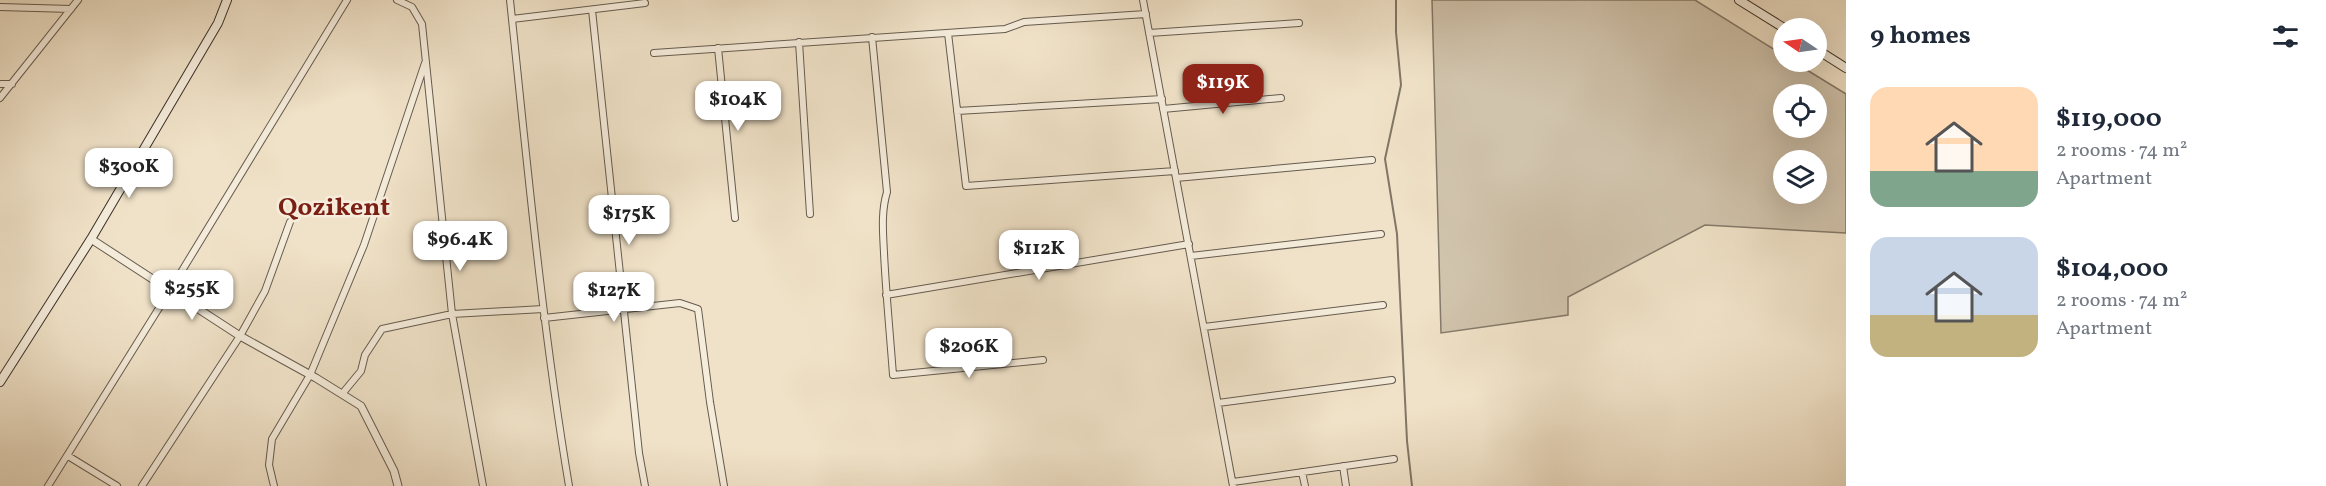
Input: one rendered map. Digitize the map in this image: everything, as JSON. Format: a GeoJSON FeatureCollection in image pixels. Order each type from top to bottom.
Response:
{"type":"FeatureCollection","features":[{"type":"Feature","properties":{"kind":"main road"},"geometry":{"type":"LineString","coordinates":[[0,382],[91,239],[218,23],[227,0]]}},
{"type":"Feature","properties":{"kind":"main road"},"geometry":{"type":"LineString","coordinates":[[1739,0],[1773,21]]}},
{"type":"Feature","properties":{"kind":"main road"},"geometry":{"type":"LineString","coordinates":[[1827,57],[1846,68]]}},
{"type":"Feature","properties":{"kind":"street"},"geometry":{"type":"LineString","coordinates":[[0,98],[78,0]]}},
{"type":"Feature","properties":{"kind":"street"},"geometry":{"type":"LineString","coordinates":[[48,486],[347,0]]}},
{"type":"Feature","properties":{"kind":"street"},"geometry":{"type":"LineString","coordinates":[[397,0],[412,8],[422,24],[452,314],[483,486]]}},
{"type":"Feature","properties":{"kind":"street"},"geometry":{"type":"LineString","coordinates":[[510,0],[544,318],[569,486]]}},
{"type":"Feature","properties":{"kind":"street"},"geometry":{"type":"LineString","coordinates":[[1143,0],[1233,484],[1394,459]]}},
{"type":"Feature","properties":{"kind":"street"},"geometry":{"type":"LineString","coordinates":[[512,19],[645,3]]}},
{"type":"Feature","properties":{"kind":"street"},"geometry":{"type":"LineString","coordinates":[[0,7],[71,9]]}},
{"type":"Feature","properties":{"kind":"street"},"geometry":{"type":"LineString","coordinates":[[592,9],[639,453],[645,486]]}},
{"type":"Feature","properties":{"kind":"street"},"geometry":{"type":"LineString","coordinates":[[654,53],[1005,29],[1024,22],[1146,14]]}},
{"type":"Feature","properties":{"kind":"street"},"geometry":{"type":"LineString","coordinates":[[1149,33],[1299,23]]}},
{"type":"Feature","properties":{"kind":"street"},"geometry":{"type":"LineString","coordinates":[[948,33],[966,186],[1372,160]]}},
{"type":"Feature","properties":{"kind":"street"},"geometry":{"type":"LineString","coordinates":[[872,37],[887,192],[883,206],[886,295],[894,375],[1043,360]]}},
{"type":"Feature","properties":{"kind":"street"},"geometry":{"type":"LineString","coordinates":[[799,42],[810,214]]}},
{"type":"Feature","properties":{"kind":"street"},"geometry":{"type":"LineString","coordinates":[[718,48],[735,218]]}},
{"type":"Feature","properties":{"kind":"street"},"geometry":{"type":"LineString","coordinates":[[274,486],[269,465],[272,439],[310,375],[364,244],[426,58]]}},
{"type":"Feature","properties":{"kind":"street"},"geometry":{"type":"LineString","coordinates":[[0,84],[12,84]]}},
{"type":"Feature","properties":{"kind":"street"},"geometry":{"type":"LineString","coordinates":[[1163,109],[1281,98]]}},
{"type":"Feature","properties":{"kind":"street"},"geometry":{"type":"LineString","coordinates":[[957,111],[1162,99]]}},
{"type":"Feature","properties":{"kind":"street"},"geometry":{"type":"LineString","coordinates":[[142,486],[240,336],[265,291],[290,222]]}},
{"type":"Feature","properties":{"kind":"street"},"geometry":{"type":"LineString","coordinates":[[1191,256],[1381,234]]}},
{"type":"Feature","properties":{"kind":"street"},"geometry":{"type":"LineString","coordinates":[[91,239],[169,292],[240,336],[361,406],[394,471],[398,486]]}},
{"type":"Feature","properties":{"kind":"street"},"geometry":{"type":"LineString","coordinates":[[886,295],[1189,244]]}},
{"type":"Feature","properties":{"kind":"street"},"geometry":{"type":"LineString","coordinates":[[544,318],[680,303],[698,309],[724,486]]}},
{"type":"Feature","properties":{"kind":"street"},"geometry":{"type":"LineString","coordinates":[[1204,327],[1383,305]]}},
{"type":"Feature","properties":{"kind":"street"},"geometry":{"type":"LineString","coordinates":[[342,394],[361,371],[365,355],[382,329],[452,314],[543,309]]}},
{"type":"Feature","properties":{"kind":"street"},"geometry":{"type":"LineString","coordinates":[[1218,403],[1392,380]]}},
{"type":"Feature","properties":{"kind":"street"},"geometry":{"type":"LineString","coordinates":[[68,456],[117,486]]}},
{"type":"Feature","properties":{"kind":"street"},"geometry":{"type":"LineString","coordinates":[[1343,466],[1346,486]]}},
{"type":"Feature","properties":{"kind":"street"},"geometry":{"type":"LineString","coordinates":[[1302,472],[1305,486]]}},
{"type":"Feature","properties":{"kind":"shaded area"},"geometry":{"type":"Polygon","coordinates":[[[1432,0],[1695,0],[1773,49],[1773,72],[1810,72],[1846,94],[1846,233],[1705,225],[1568,297],[1568,315],[1441,333],[1432,0]]]}},
{"type":"Feature","properties":{"kind":"waterway"},"geometry":{"type":"LineString","coordinates":[[1396,0],[1396,32],[1401,85],[1385,159],[1397,234],[1407,441],[1412,486]]}},
{"type":"Feature","properties":{"kind":"district","name":"Qozikent"},"geometry":{"type":"Point","coordinates":[334,206]}}]}
